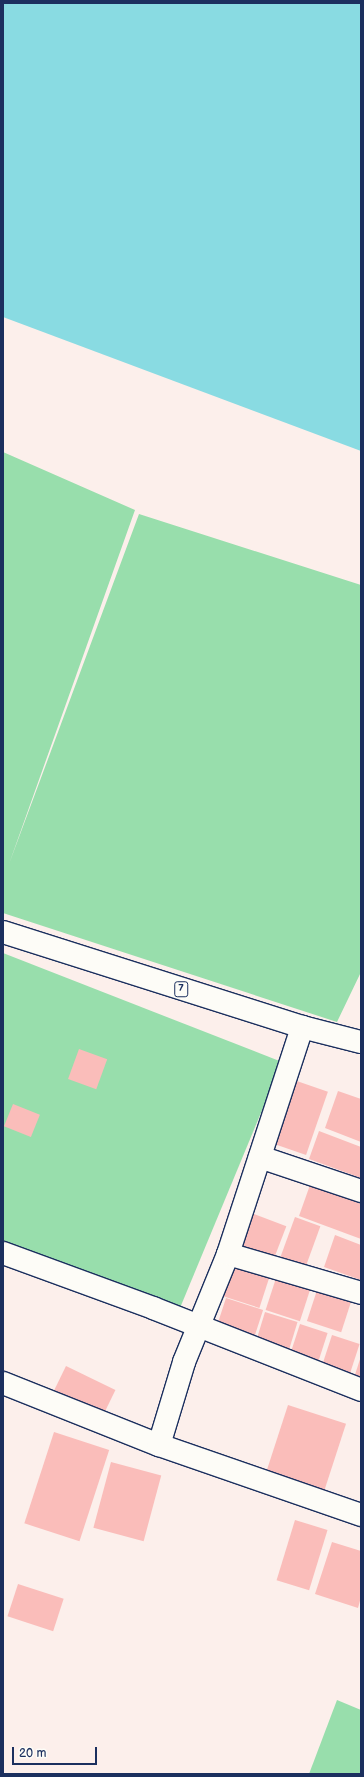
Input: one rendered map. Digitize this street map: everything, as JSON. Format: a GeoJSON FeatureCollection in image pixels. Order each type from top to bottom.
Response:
{"type":"FeatureCollection","features":[{"type":"Feature","properties":{"kind":"main road","name":"7"},"geometry":{"type":"LineString","coordinates":[[3,932],[302,1027],[361,1042]]}},
{"type":"Feature","properties":{"kind":"main road"},"geometry":{"type":"LineString","coordinates":[[159,1445],[174,1390],[228,1254],[302,1027]]}},
{"type":"Feature","properties":{"kind":"main road"},"geometry":{"type":"LineString","coordinates":[[260,1157],[361,1190]]}},
{"type":"Feature","properties":{"kind":"main road"},"geometry":{"type":"LineString","coordinates":[[3,1253],[361,1390]]}},
{"type":"Feature","properties":{"kind":"main road"},"geometry":{"type":"LineString","coordinates":[[228,1254],[361,1293]]}},
{"type":"Feature","properties":{"kind":"main road"},"geometry":{"type":"LineString","coordinates":[[3,1383],[159,1445],[361,1515]]}},
{"type":"Feature","properties":{"kind":"green space"},"geometry":{"type":"Polygon","coordinates":[[[3,452],[135,510],[9,864],[139,514],[361,585],[361,972],[337,1022],[3,913],[3,452]]]}},
{"type":"Feature","properties":{"kind":"green space"},"geometry":{"type":"Polygon","coordinates":[[[3,953],[282,1062],[175,1320],[3,1256],[3,953]]]}},
{"type":"Feature","properties":{"kind":"green space"},"geometry":{"type":"Polygon","coordinates":[[[337,1700],[361,1710],[361,1774],[309,1774],[337,1700]]]}},
{"type":"Feature","properties":{"kind":"water"},"geometry":{"type":"Polygon","coordinates":[[[3,3],[361,3],[361,451],[3,317],[3,3]]]}},
{"type":"Feature","properties":{"kind":"building"},"geometry":{"type":"Polygon","coordinates":[[[79,1049],[107,1059],[96,1089],[68,1079],[79,1049]]]}},
{"type":"Feature","properties":{"kind":"building"},"geometry":{"type":"Polygon","coordinates":[[[291,1079],[328,1092],[306,1155],[269,1142],[291,1079]]]}},
{"type":"Feature","properties":{"kind":"building"},"geometry":{"type":"Polygon","coordinates":[[[338,1091],[361,1099],[361,1142],[325,1128],[338,1091]]]}},
{"type":"Feature","properties":{"kind":"building"},"geometry":{"type":"Polygon","coordinates":[[[13,1104],[40,1115],[31,1137],[4,1126],[13,1104]]]}},
{"type":"Feature","properties":{"kind":"building"},"geometry":{"type":"Polygon","coordinates":[[[319,1131],[361,1147],[361,1178],[309,1159],[319,1131]]]}},
{"type":"Feature","properties":{"kind":"building"},"geometry":{"type":"Polygon","coordinates":[[[310,1185],[361,1204],[361,1239],[299,1216],[310,1185]]]}},
{"type":"Feature","properties":{"kind":"building"},"geometry":{"type":"Polygon","coordinates":[[[249,1212],[286,1226],[271,1266],[234,1252],[249,1212]]]}},
{"type":"Feature","properties":{"kind":"building"},"geometry":{"type":"Polygon","coordinates":[[[295,1217],[320,1226],[305,1269],[279,1260],[295,1217]]]}},
{"type":"Feature","properties":{"kind":"building"},"geometry":{"type":"Polygon","coordinates":[[[335,1235],[361,1245],[361,1280],[324,1267],[335,1235]]]}},
{"type":"Feature","properties":{"kind":"building"},"geometry":{"type":"Polygon","coordinates":[[[235,1260],[271,1272],[259,1308],[223,1296],[235,1260]]]}},
{"type":"Feature","properties":{"kind":"building"},"geometry":{"type":"Polygon","coordinates":[[[278,1272],[312,1283],[300,1321],[266,1310],[278,1272]]]}},
{"type":"Feature","properties":{"kind":"building"},"geometry":{"type":"Polygon","coordinates":[[[319,1284],[353,1295],[341,1332],[307,1321],[319,1284]]]}},
{"type":"Feature","properties":{"kind":"building"},"geometry":{"type":"Polygon","coordinates":[[[226,1298],[263,1310],[252,1343],[215,1331],[226,1298]]]}},
{"type":"Feature","properties":{"kind":"building"},"geometry":{"type":"Polygon","coordinates":[[[265,1312],[298,1322],[287,1355],[255,1345],[265,1312]]]}},
{"type":"Feature","properties":{"kind":"building"},"geometry":{"type":"Polygon","coordinates":[[[300,1324],[328,1333],[316,1368],[289,1359],[300,1324]]]}},
{"type":"Feature","properties":{"kind":"building"},"geometry":{"type":"Polygon","coordinates":[[[332,1335],[360,1344],[349,1377],[321,1368],[332,1335]]]}},
{"type":"Feature","properties":{"kind":"building"},"geometry":{"type":"Polygon","coordinates":[[[361,1356],[361,1384],[353,1381],[361,1356]]]}},
{"type":"Feature","properties":{"kind":"building"},"geometry":{"type":"Polygon","coordinates":[[[66,1366],[115,1390],[102,1417],[53,1393],[66,1366]]]}},
{"type":"Feature","properties":{"kind":"building"},"geometry":{"type":"Polygon","coordinates":[[[288,1405],[346,1424],[323,1493],[265,1474],[288,1405]]]}},
{"type":"Feature","properties":{"kind":"building"},"geometry":{"type":"Polygon","coordinates":[[[54,1432],[109,1450],[79,1541],[24,1523],[54,1432]]]}},
{"type":"Feature","properties":{"kind":"building"},"geometry":{"type":"Polygon","coordinates":[[[111,1462],[161,1475],[144,1541],[93,1528],[111,1462]]]}},
{"type":"Feature","properties":{"kind":"building"},"geometry":{"type":"Polygon","coordinates":[[[295,1520],[328,1530],[309,1590],[277,1580],[295,1520]]]}},
{"type":"Feature","properties":{"kind":"building"},"geometry":{"type":"Polygon","coordinates":[[[332,1542],[361,1551],[361,1597],[358,1608],[315,1594],[332,1542]]]}},
{"type":"Feature","properties":{"kind":"building"},"geometry":{"type":"Polygon","coordinates":[[[18,1584],[64,1599],[53,1631],[7,1616],[18,1584]]]}}]}
